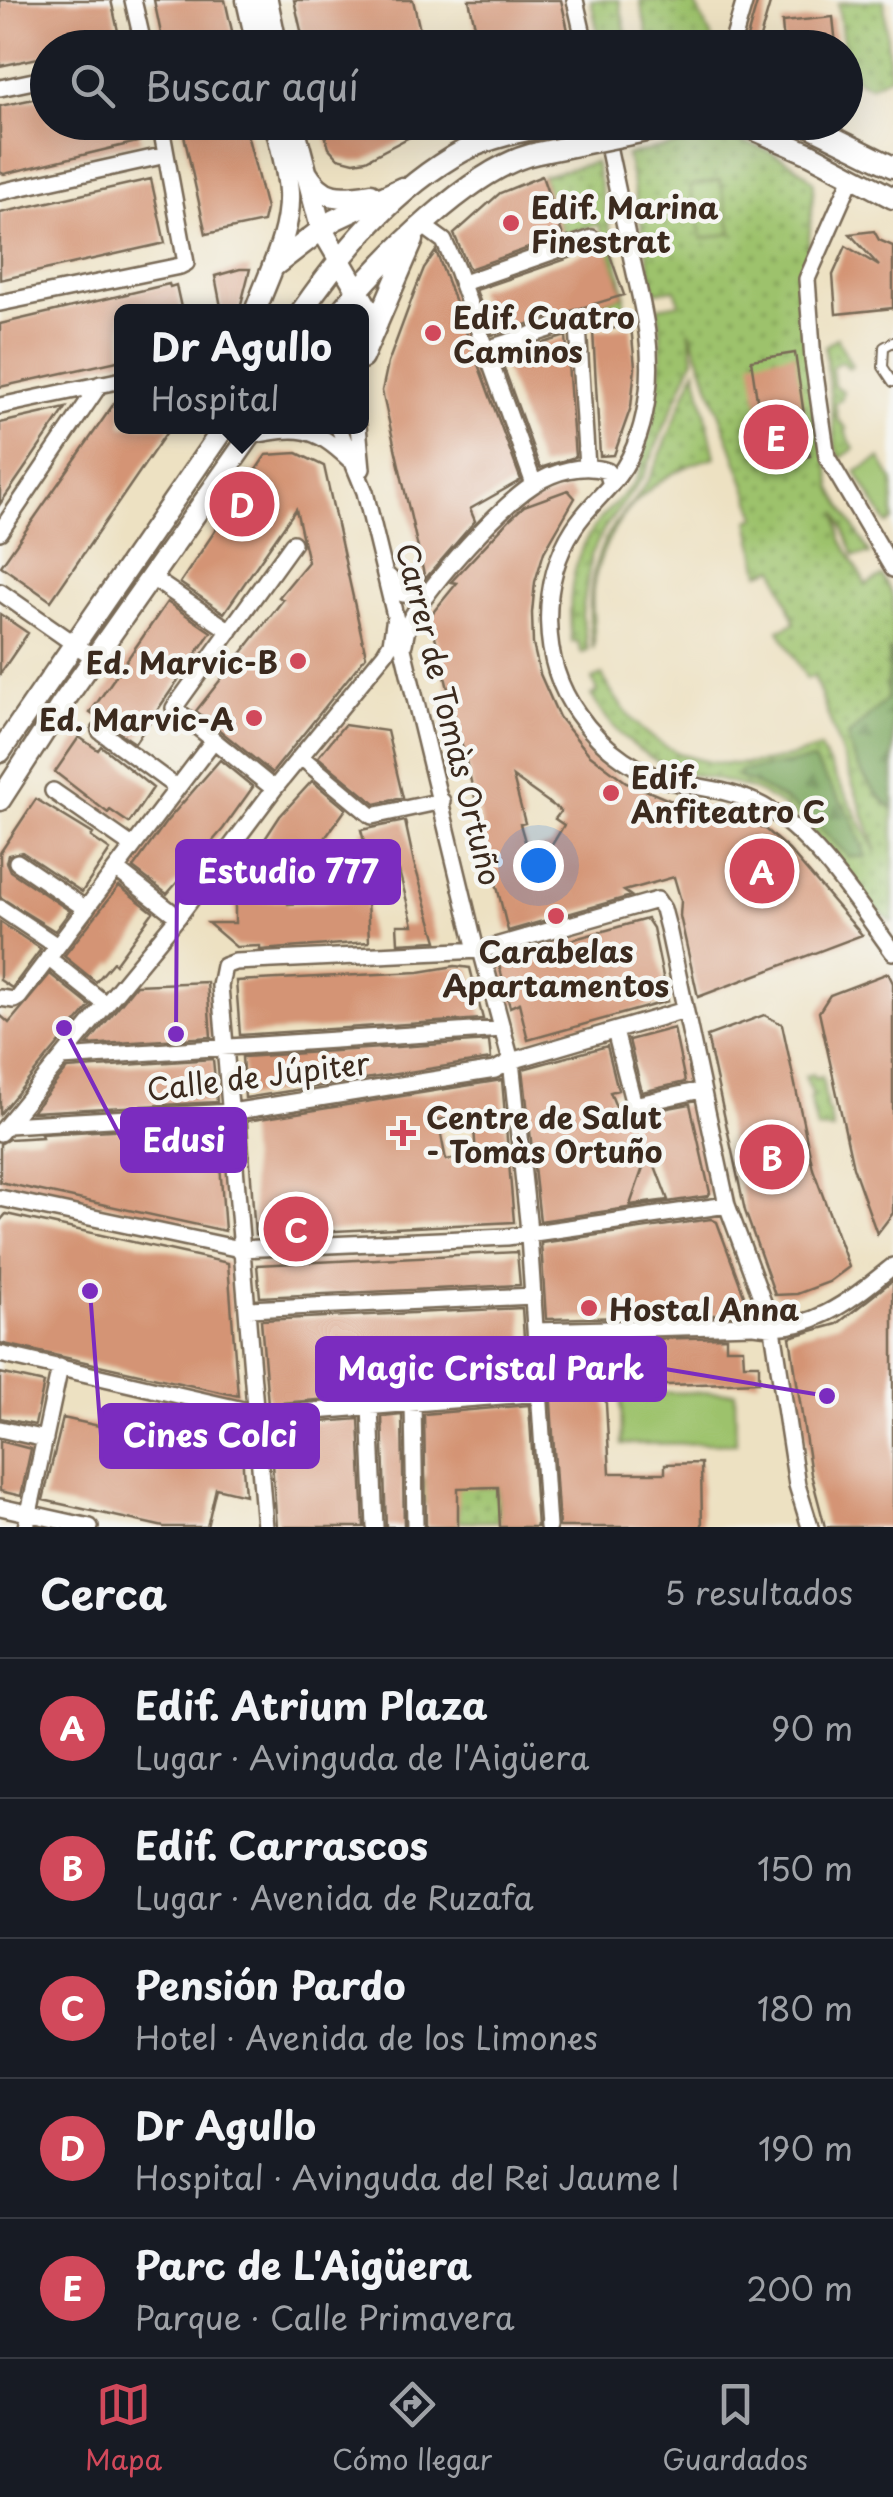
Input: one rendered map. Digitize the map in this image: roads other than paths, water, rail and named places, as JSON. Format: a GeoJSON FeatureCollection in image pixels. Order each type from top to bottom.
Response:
{"type":"FeatureCollection","features":[{"type":"Feature","properties":{"kind":"main road"},"geometry":{"type":"LineString","coordinates":[[248,0],[254,30]]}},
{"type":"Feature","properties":{"kind":"main road"},"geometry":{"type":"LineString","coordinates":[[267,0],[273,30]]}},
{"type":"Feature","properties":{"kind":"main road"},"geometry":{"type":"LineString","coordinates":[[261,304],[286,228],[290,194],[279,140]]}},
{"type":"Feature","properties":{"kind":"main road"},"geometry":{"type":"LineString","coordinates":[[297,140],[321,228],[365,304]]}},
{"type":"Feature","properties":{"kind":"main road"},"geometry":{"type":"LineString","coordinates":[[307,304],[339,258],[397,200],[464,150],[497,140]]}},
{"type":"Feature","properties":{"kind":"main road"},"geometry":{"type":"LineString","coordinates":[[346,304],[420,227],[485,178],[522,156],[602,140]]}},
{"type":"Feature","properties":{"kind":"main road"},"geometry":{"type":"LineString","coordinates":[[774,140],[893,198]]}},
{"type":"Feature","properties":{"kind":"main road"},"geometry":{"type":"LineString","coordinates":[[837,140],[893,169]]}},
{"type":"Feature","properties":{"kind":"main road"},"geometry":{"type":"LineString","coordinates":[[303,166],[317,190],[331,196],[349,198],[397,190]]}},
{"type":"Feature","properties":{"kind":"main road"},"geometry":{"type":"LineString","coordinates":[[852,177],[893,169]]}},
{"type":"Feature","properties":{"kind":"main road"},"geometry":{"type":"LineString","coordinates":[[273,266],[321,228],[422,180]]}},
{"type":"Feature","properties":{"kind":"main road"},"geometry":{"type":"LineString","coordinates":[[369,342],[420,227]]}},
{"type":"Feature","properties":{"kind":"main road"},"geometry":{"type":"LineString","coordinates":[[369,310],[377,324]]}},
{"type":"Feature","properties":{"kind":"main road"},"geometry":{"type":"LineString","coordinates":[[0,752],[219,434]]}},
{"type":"Feature","properties":{"kind":"main road"},"geometry":{"type":"LineString","coordinates":[[0,800],[18,769],[256,434]]}},
{"type":"Feature","properties":{"kind":"street"},"geometry":{"type":"LineString","coordinates":[[132,0],[140,30]]}},
{"type":"Feature","properties":{"kind":"street"},"geometry":{"type":"LineString","coordinates":[[575,0],[582,30]]}},
{"type":"Feature","properties":{"kind":"street"},"geometry":{"type":"LineString","coordinates":[[736,30],[745,0]]}},
{"type":"Feature","properties":{"kind":"street"},"geometry":{"type":"LineString","coordinates":[[0,88],[30,82]]}},
{"type":"Feature","properties":{"kind":"street"},"geometry":{"type":"LineString","coordinates":[[0,303],[186,262],[163,140]]}},
{"type":"Feature","properties":{"kind":"street"},"geometry":{"type":"LineString","coordinates":[[607,140],[650,354],[648,390],[625,466],[574,528],[554,569],[548,613],[551,649],[560,679],[577,714],[623,760],[678,784],[736,794],[789,822],[893,952]]}},
{"type":"Feature","properties":{"kind":"street"},"geometry":{"type":"LineString","coordinates":[[0,192],[166,155]]}},
{"type":"Feature","properties":{"kind":"street"},"geometry":{"type":"LineString","coordinates":[[852,177],[807,279],[813,360],[827,457],[891,563]]}},
{"type":"Feature","properties":{"kind":"street"},"geometry":{"type":"LineString","coordinates":[[420,227],[444,241],[463,283],[534,484]]}},
{"type":"Feature","properties":{"kind":"street"},"geometry":{"type":"LineString","coordinates":[[463,283],[592,238]]}},
{"type":"Feature","properties":{"kind":"street"},"geometry":{"type":"LineString","coordinates":[[487,349],[571,322],[578,326],[587,467]]}},
{"type":"Feature","properties":{"kind":"street"},"geometry":{"type":"LineString","coordinates":[[0,406],[114,381]]}},
{"type":"Feature","properties":{"kind":"street"},"geometry":{"type":"LineString","coordinates":[[0,532],[100,384]]}},
{"type":"Feature","properties":{"kind":"street"},"geometry":{"type":"LineString","coordinates":[[316,434],[354,464]]}},
{"type":"Feature","properties":{"kind":"street","name":"Carrer de Tomàs Ortuño"},"geometry":{"type":"LineString","coordinates":[[341,434],[365,492]]}},
{"type":"Feature","properties":{"kind":"street","name":"Carrer de Tomàs Ortuño"},"geometry":{"type":"LineString","coordinates":[[359,434],[365,492],[381,563],[479,950],[512,1061],[536,1331],[548,1527]]}},
{"type":"Feature","properties":{"kind":"street"},"geometry":{"type":"LineString","coordinates":[[404,647],[410,618],[427,595],[500,512],[534,484],[587,467],[607,471],[611,484]]}},
{"type":"Feature","properties":{"kind":"street"},"geometry":{"type":"LineString","coordinates":[[274,790],[174,708],[293,543]]}},
{"type":"Feature","properties":{"kind":"street"},"geometry":{"type":"LineString","coordinates":[[381,563],[403,594],[427,595]]}},
{"type":"Feature","properties":{"kind":"street"},"geometry":{"type":"LineString","coordinates":[[152,578],[230,631]]}},
{"type":"Feature","properties":{"kind":"street"},"geometry":{"type":"LineString","coordinates":[[0,592],[96,659]]}},
{"type":"Feature","properties":{"kind":"street"},"geometry":{"type":"LineString","coordinates":[[4,1129],[104,1003],[178,918],[372,668],[391,643],[395,617]]}},
{"type":"Feature","properties":{"kind":"street"},"geometry":{"type":"LineString","coordinates":[[372,668],[387,661],[398,662],[412,678]]}},
{"type":"Feature","properties":{"kind":"street"},"geometry":{"type":"LineString","coordinates":[[100,731],[176,787]]}},
{"type":"Feature","properties":{"kind":"street"},"geometry":{"type":"LineString","coordinates":[[0,998],[19,997],[212,741]]}},
{"type":"Feature","properties":{"kind":"street"},"geometry":{"type":"LineString","coordinates":[[300,757],[372,816],[442,800]]}},
{"type":"Feature","properties":{"kind":"street"},"geometry":{"type":"LineString","coordinates":[[53,790],[132,846]]}},
{"type":"Feature","properties":{"kind":"street"},"geometry":{"type":"LineString","coordinates":[[18,862],[86,909]]}},
{"type":"Feature","properties":{"kind":"street"},"geometry":{"type":"LineString","coordinates":[[116,869],[178,918]]}},
{"type":"Feature","properties":{"kind":"street"},"geometry":{"type":"LineString","coordinates":[[265,1527],[220,986],[224,966],[235,962],[479,950],[657,900],[663,909],[727,1205],[773,1329],[797,1485],[810,1527]]}},
{"type":"Feature","properties":{"kind":"street"},"geometry":{"type":"LineString","coordinates":[[0,908],[104,1003]]}},
{"type":"Feature","properties":{"kind":"street","name":"Calle de Júpiter"},"geometry":{"type":"LineString","coordinates":[[4,1129],[231,1112],[495,1070],[512,1061],[685,1010]]}},
{"type":"Feature","properties":{"kind":"street"},"geometry":{"type":"LineString","coordinates":[[62,1058],[503,1029]]}},
{"type":"Feature","properties":{"kind":"street"},"geometry":{"type":"LineString","coordinates":[[614,1031],[634,1105],[701,1090]]}},
{"type":"Feature","properties":{"kind":"street"},"geometry":{"type":"LineString","coordinates":[[0,1198],[240,1249],[507,1237],[727,1205]]}},
{"type":"Feature","properties":{"kind":"street"},"geometry":{"type":"LineString","coordinates":[[536,1331],[754,1325],[773,1329],[843,1307],[893,1266]]}},
{"type":"Feature","properties":{"kind":"street"},"geometry":{"type":"LineString","coordinates":[[248,1309],[533,1296]]}},
{"type":"Feature","properties":{"kind":"street"},"geometry":{"type":"LineString","coordinates":[[0,1354],[256,1414],[540,1393]]}},
{"type":"Feature","properties":{"kind":"street"},"geometry":{"type":"LineString","coordinates":[[27,1520],[60,1367]]}},
{"type":"Feature","properties":{"kind":"street"},"geometry":{"type":"LineString","coordinates":[[413,1403],[415,1527]]}},
{"type":"Feature","properties":{"kind":"street"},"geometry":{"type":"LineString","coordinates":[[370,1406],[375,1527]]}},
{"type":"Feature","properties":{"kind":"street"},"geometry":{"type":"LineString","coordinates":[[0,1429],[45,1440]]}},
{"type":"Feature","properties":{"kind":"street"},"geometry":{"type":"LineString","coordinates":[[0,1507],[27,1520],[90,1527]]}},
{"type":"Feature","properties":{"kind":"lane"},"geometry":{"type":"LineString","coordinates":[[893,342],[884,347],[883,366],[893,382]]}},
{"type":"Feature","properties":{"kind":"place","name":"Edif. Marina Finestrat"},"geometry":{"type":"Point","coordinates":[511,223]}},
{"type":"Feature","properties":{"kind":"place","name":"Edif. Cuatro Caminos"},"geometry":{"type":"Point","coordinates":[433,333]}},
{"type":"Feature","properties":{"kind":"place","name":"Parc de L'Aigüera"},"geometry":{"type":"Point","coordinates":[776,437]}},
{"type":"Feature","properties":{"kind":"place","name":"Dr Agullo"},"geometry":{"type":"Point","coordinates":[242,504]}},
{"type":"Feature","properties":{"kind":"place","name":"Ed. Marvic-B"},"geometry":{"type":"Point","coordinates":[298,661]}},
{"type":"Feature","properties":{"kind":"place","name":"Ed. Marvic-A"},"geometry":{"type":"Point","coordinates":[254,718]}},
{"type":"Feature","properties":{"kind":"place","name":"Edif. Anfiteatro C"},"geometry":{"type":"Point","coordinates":[611,793]}},
{"type":"Feature","properties":{"kind":"place","name":"Edif. Atrium Plaza"},"geometry":{"type":"Point","coordinates":[762,871]}},
{"type":"Feature","properties":{"kind":"place","name":"Carabelas Apartamentos"},"geometry":{"type":"Point","coordinates":[556,916]}},
{"type":"Feature","properties":{"kind":"place","name":"Edusi"},"geometry":{"type":"Point","coordinates":[64,1028]}},
{"type":"Feature","properties":{"kind":"place","name":"Estudio 777"},"geometry":{"type":"Point","coordinates":[176,1034]}},
{"type":"Feature","properties":{"kind":"place","name":"Centre de Salut - Tomàs Ortuño"},"geometry":{"type":"Point","coordinates":[403,1133]}},
{"type":"Feature","properties":{"kind":"place","name":"Edif. Carrascos"},"geometry":{"type":"Point","coordinates":[772,1157]}},
{"type":"Feature","properties":{"kind":"place","name":"Pensión Pardo"},"geometry":{"type":"Point","coordinates":[296,1229]}},
{"type":"Feature","properties":{"kind":"place","name":"Cines Colci"},"geometry":{"type":"Point","coordinates":[90,1291]}},
{"type":"Feature","properties":{"kind":"place","name":"Hostal Anna"},"geometry":{"type":"Point","coordinates":[589,1308]}},
{"type":"Feature","properties":{"kind":"place","name":"Magic Cristal Park"},"geometry":{"type":"Point","coordinates":[827,1396]}}]}
